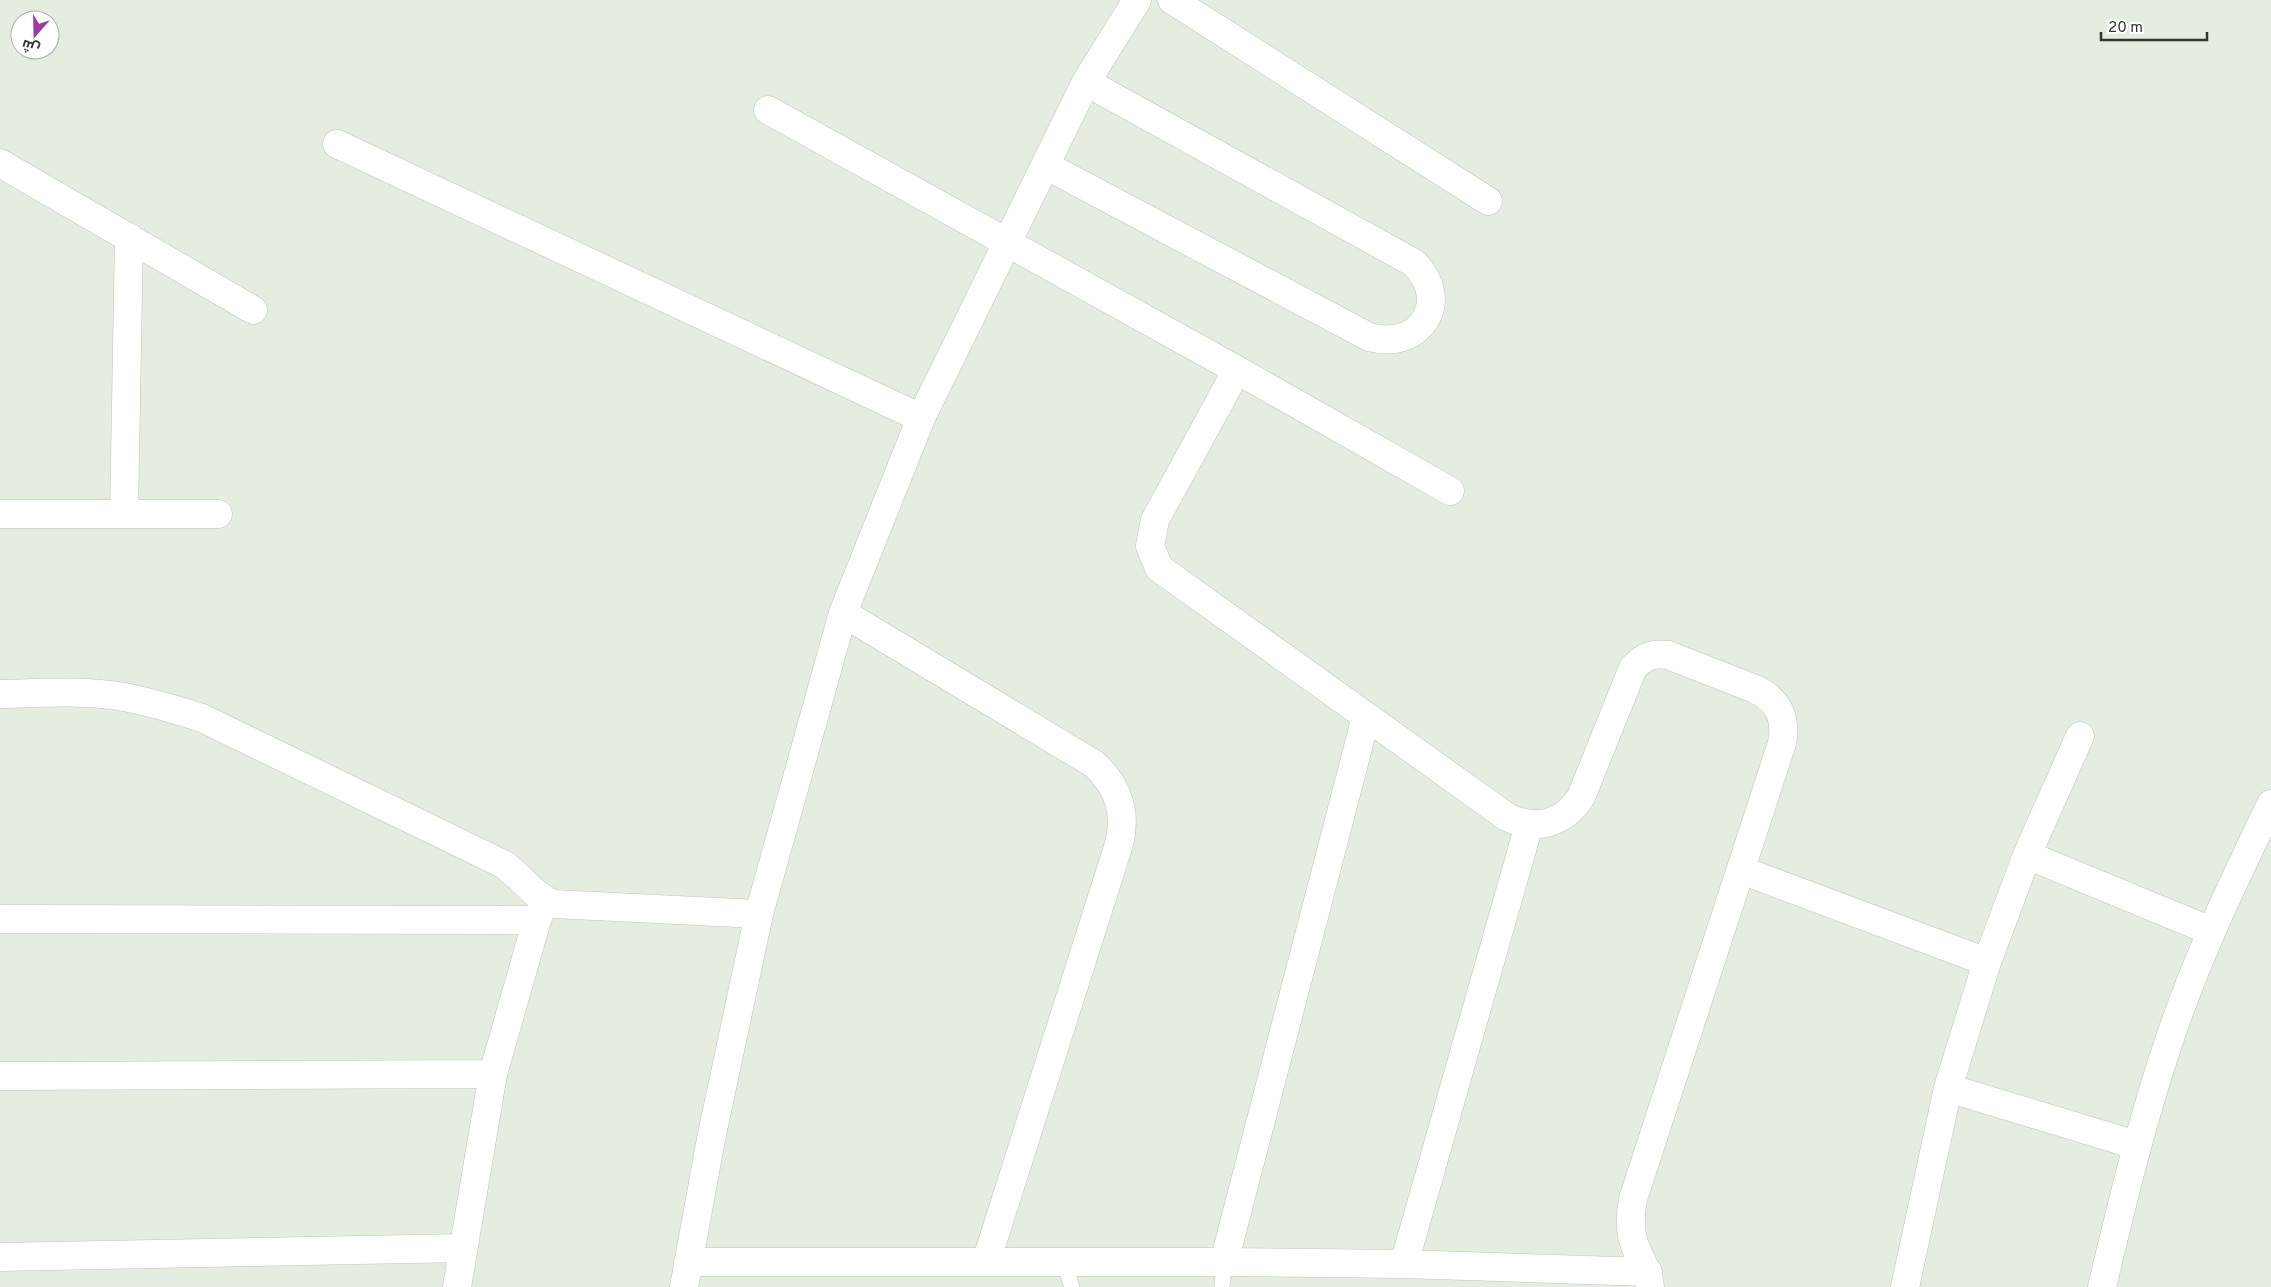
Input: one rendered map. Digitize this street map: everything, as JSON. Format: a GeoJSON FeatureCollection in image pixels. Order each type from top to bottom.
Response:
{"type":"FeatureCollection","features":[{"type":"Feature","properties":{"kind":"street"},"geometry":{"type":"LineString","coordinates":[[1137,0],[1086,82],[1005,243],[921,418],[843,613],[758,914],[711,1139],[686,1275],[986,1262],[1068,1275],[1223,1274],[1404,1264],[1649,1279],[1635,1246],[1631,1231],[1630,1215],[1633,1199],[1782,743],[1784,732],[1780,710],[1766,694],[1668,655],[1648,656],[1632,668],[1581,798],[1574,808],[1554,822],[1541,825],[1529,825],[1508,817],[1168,577],[1159,568],[1150,546],[1155,520],[1237,370]]}},
{"type":"Feature","properties":{"kind":"street"},"geometry":{"type":"LineString","coordinates":[[1172,0],[1488,202]]}},
{"type":"Feature","properties":{"kind":"street"},"geometry":{"type":"LineString","coordinates":[[1045,165],[1369,338],[1382,341],[1400,339],[1417,330],[1425,320],[1430,308],[1431,296],[1422,272],[1414,263],[1086,82]]}},
{"type":"Feature","properties":{"kind":"street"},"geometry":{"type":"LineString","coordinates":[[768,110],[1237,370],[1450,491]]}},
{"type":"Feature","properties":{"kind":"street"},"geometry":{"type":"LineString","coordinates":[[337,144],[921,418]]}},
{"type":"Feature","properties":{"kind":"street"},"geometry":{"type":"LineString","coordinates":[[0,163],[253,310]]}},
{"type":"Feature","properties":{"kind":"street"},"geometry":{"type":"LineString","coordinates":[[124,514],[128,237]]}},
{"type":"Feature","properties":{"kind":"street"},"geometry":{"type":"LineString","coordinates":[[0,514],[218,514]]}},
{"type":"Feature","properties":{"kind":"street"},"geometry":{"type":"LineString","coordinates":[[843,613],[1094,764],[1114,786],[1123,814],[1119,844],[986,1262]]}},
{"type":"Feature","properties":{"kind":"street"},"geometry":{"type":"LineString","coordinates":[[0,694],[64,692],[124,697],[202,718],[503,864],[523,879],[541,910],[493,1074],[457,1287]]}},
{"type":"Feature","properties":{"kind":"street"},"geometry":{"type":"LineString","coordinates":[[1223,1274],[1366,717]]}},
{"type":"Feature","properties":{"kind":"street"},"geometry":{"type":"LineString","coordinates":[[1905,1287],[1948,1088],[1987,962],[2027,856],[2080,736]]}},
{"type":"Feature","properties":{"kind":"street"},"geometry":{"type":"LineString","coordinates":[[2102,1287],[2136,1145],[2170,1036],[2211,930],[2271,804]]}},
{"type":"Feature","properties":{"kind":"street"},"geometry":{"type":"LineString","coordinates":[[1404,1264],[1529,825]]}},
{"type":"Feature","properties":{"kind":"street"},"geometry":{"type":"LineString","coordinates":[[2027,856],[2211,930]]}},
{"type":"Feature","properties":{"kind":"street"},"geometry":{"type":"LineString","coordinates":[[1742,870],[1987,962]]}},
{"type":"Feature","properties":{"kind":"street"},"geometry":{"type":"LineString","coordinates":[[0,920],[541,910],[561,906],[758,914]]}},
{"type":"Feature","properties":{"kind":"street"},"geometry":{"type":"LineString","coordinates":[[0,1076],[493,1074]]}},
{"type":"Feature","properties":{"kind":"street"},"geometry":{"type":"LineString","coordinates":[[1948,1088],[2136,1145]]}},
{"type":"Feature","properties":{"kind":"street"},"geometry":{"type":"LineString","coordinates":[[0,1257],[463,1248]]}}]}
